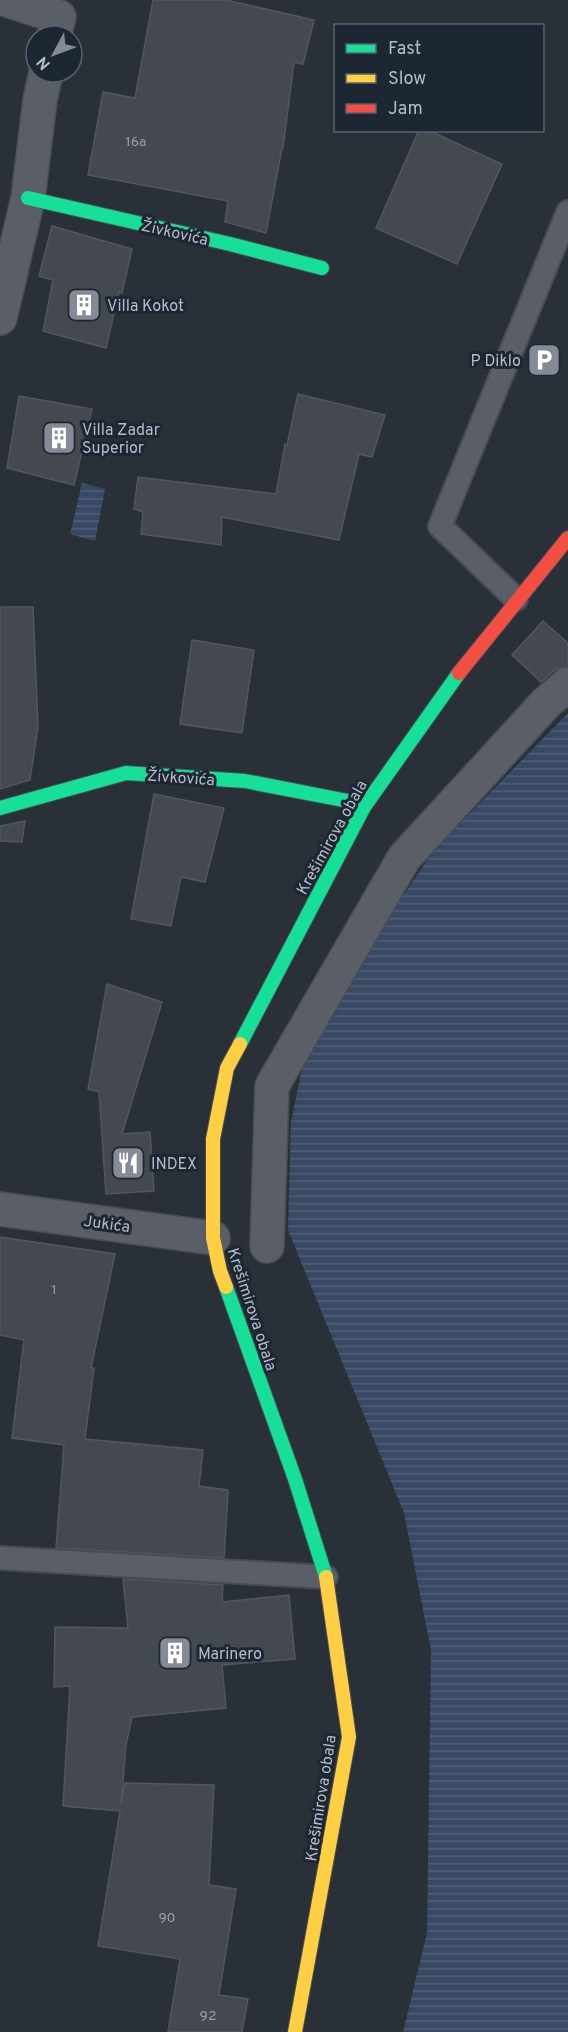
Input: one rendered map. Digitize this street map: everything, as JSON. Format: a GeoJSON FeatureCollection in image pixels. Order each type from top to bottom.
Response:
{"type":"FeatureCollection","features":[{"type":"Feature","properties":{"kind":"street"},"geometry":{"type":"LineString","coordinates":[[7,0],[58,17],[57,24]]}},
{"type":"Feature","properties":{"kind":"street"},"geometry":{"type":"LineString","coordinates":[[0,318],[28,198],[43,84]]}},
{"type":"Feature","properties":{"kind":"street","name":"Živkovića"},"geometry":{"type":"LineString","coordinates":[[28,198],[230,244],[322,268]]}},
{"type":"Feature","properties":{"kind":"street","name":"Krešimirova obala"},"geometry":{"type":"LineString","coordinates":[[295,2032],[350,1737],[326,1577],[295,1479],[220,1271],[213,1238],[213,1139],[226,1068],[364,807],[390,767],[516,599],[568,538]]}},
{"type":"Feature","properties":{"kind":"street"},"geometry":{"type":"LineString","coordinates":[[267,1246],[272,1086],[404,858],[546,703],[568,684]]}},
{"type":"Feature","properties":{"kind":"street","name":"Živkovića"},"geometry":{"type":"LineString","coordinates":[[0,808],[126,773],[245,781],[348,801],[364,807]]}},
{"type":"Feature","properties":{"kind":"street","name":"Jukića"},"geometry":{"type":"LineString","coordinates":[[0,1209],[213,1238]]}},
{"type":"Feature","properties":{"kind":"lane"},"geometry":{"type":"LineString","coordinates":[[516,599],[440,526],[568,212]]}},
{"type":"Feature","properties":{"kind":"lane"},"geometry":{"type":"LineString","coordinates":[[0,1558],[326,1577]]}},
{"type":"Feature","properties":{"kind":"water"},"geometry":{"type":"Polygon","coordinates":[[[82,483],[105,489],[95,541],[70,534],[82,483]]]}},
{"type":"Feature","properties":{"kind":"water"},"geometry":{"type":"Polygon","coordinates":[[[568,713],[568,2032],[403,2032],[427,1933],[431,1650],[404,1513],[288,1230],[291,1122],[302,1069],[380,930],[434,850],[568,713]]]}},
{"type":"Feature","properties":{"kind":"building"},"geometry":{"type":"Polygon","coordinates":[[[153,0],[226,0],[314,20],[303,64],[294,62],[283,148],[266,233],[225,222],[228,201],[88,175],[103,92],[135,98],[153,0]]]}},
{"type":"Feature","properties":{"kind":"building"},"geometry":{"type":"Polygon","coordinates":[[[418,132],[432,132],[502,164],[457,264],[376,228],[418,132]]]}},
{"type":"Feature","properties":{"kind":"building","name":"Villa Kokot"},"geometry":{"type":"Polygon","coordinates":[[[52,226],[132,249],[106,348],[43,331],[53,280],[39,276],[52,226]]]}},
{"type":"Feature","properties":{"kind":"building"},"geometry":{"type":"Polygon","coordinates":[[[298,394],[385,415],[372,457],[359,454],[339,540],[222,517],[221,545],[141,534],[143,512],[134,509],[138,477],[276,494],[285,444],[287,445],[298,394]]]}},
{"type":"Feature","properties":{"kind":"building","name":"Villa Zadar Superior"},"geometry":{"type":"Polygon","coordinates":[[[19,396],[92,409],[74,485],[7,468],[19,396]]]}},
{"type":"Feature","properties":{"kind":"building"},"geometry":{"type":"Polygon","coordinates":[[[0,607],[33,607],[38,727],[30,780],[0,789],[0,607]]]}},
{"type":"Feature","properties":{"kind":"building"},"geometry":{"type":"Polygon","coordinates":[[[543,621],[568,643],[568,666],[556,669],[541,682],[512,655],[543,621]]]}},
{"type":"Feature","properties":{"kind":"building"},"geometry":{"type":"Polygon","coordinates":[[[192,640],[254,650],[242,733],[180,724],[192,640]]]}},
{"type":"Feature","properties":{"kind":"building"},"geometry":{"type":"Polygon","coordinates":[[[154,794],[224,808],[205,882],[181,877],[171,926],[131,919],[154,794]]]}},
{"type":"Feature","properties":{"kind":"building"},"geometry":{"type":"Polygon","coordinates":[[[25,821],[22,842],[0,841],[0,826],[25,821]]]}},
{"type":"Feature","properties":{"kind":"building"},"geometry":{"type":"Polygon","coordinates":[[[107,984],[162,1002],[122,1134],[150,1132],[154,1191],[106,1194],[99,1092],[88,1089],[107,984]]]}},
{"type":"Feature","properties":{"kind":"building"},"geometry":{"type":"Polygon","coordinates":[[[0,1237],[115,1254],[91,1368],[94,1368],[85,1439],[203,1450],[199,1486],[228,1490],[224,1558],[56,1548],[64,1445],[12,1438],[24,1340],[0,1335],[0,1237]]]}},
{"type":"Feature","properties":{"kind":"building"},"geometry":{"type":"Polygon","coordinates":[[[123,1579],[223,1585],[222,1602],[289,1595],[295,1659],[222,1665],[226,1708],[132,1717],[126,1745],[121,1804],[125,1783],[214,1785],[209,1885],[236,1889],[219,1995],[248,1999],[242,2032],[168,2032],[180,1959],[98,1946],[120,1811],[63,1806],[70,1686],[54,1687],[55,1627],[128,1628],[123,1579]]]}},
{"type":"Feature","properties":{"kind":"traffic: fast"},"geometry":{"type":"LineString","coordinates":[[28,198],[230,244],[322,268]]}},
{"type":"Feature","properties":{"kind":"traffic: fast"},"geometry":{"type":"LineString","coordinates":[[240,1044],[364,807],[459,673]]}},
{"type":"Feature","properties":{"kind":"traffic: fast"},"geometry":{"type":"LineString","coordinates":[[0,808],[126,773],[245,781],[348,801],[364,807]]}},
{"type":"Feature","properties":{"kind":"traffic: fast"},"geometry":{"type":"LineString","coordinates":[[226,1287],[295,1479],[326,1577]]}},
{"type":"Feature","properties":{"kind":"traffic: slow"},"geometry":{"type":"LineString","coordinates":[[226,1287],[213,1238],[213,1139],[227,1068],[240,1044]]}},
{"type":"Feature","properties":{"kind":"traffic: slow"},"geometry":{"type":"LineString","coordinates":[[295,2032],[349,1737],[326,1577]]}},
{"type":"Feature","properties":{"kind":"traffic: jam"},"geometry":{"type":"LineString","coordinates":[[459,673],[568,538]]}},
{"type":"Feature","properties":{"kind":"place","name":"Villa Kokot"},"geometry":{"type":"Point","coordinates":[84,305]}},
{"type":"Feature","properties":{"kind":"place","name":"P Diklo"},"geometry":{"type":"Point","coordinates":[544,360]}},
{"type":"Feature","properties":{"kind":"place","name":"Villa Zadar Superior"},"geometry":{"type":"Point","coordinates":[59,438]}},
{"type":"Feature","properties":{"kind":"place","name":"INDEX"},"geometry":{"type":"Point","coordinates":[128,1163]}},
{"type":"Feature","properties":{"kind":"place","name":"Marinero"},"geometry":{"type":"Point","coordinates":[175,1653]}}]}
